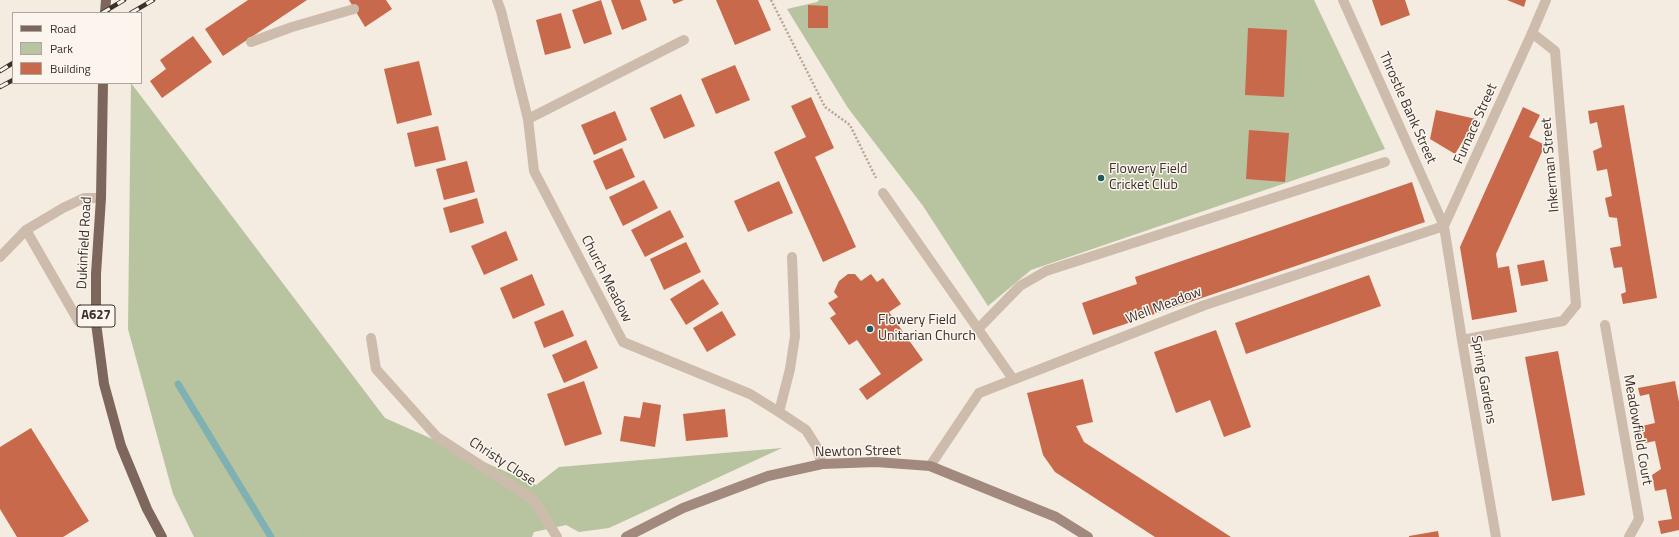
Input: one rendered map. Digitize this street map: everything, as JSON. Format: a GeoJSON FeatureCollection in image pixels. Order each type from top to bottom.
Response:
{"type":"FeatureCollection","features":[{"type":"Feature","properties":{"kind":"main road"},"geometry":{"type":"LineString","coordinates":[[105,12],[106,0]]}},
{"type":"Feature","properties":{"kind":"main road","name":"Dukinfield Road"},"geometry":{"type":"LineString","coordinates":[[103,84],[101,198],[96,274],[96,323],[104,384],[121,446],[147,510],[162,537]]}},
{"type":"Feature","properties":{"kind":"main road","name":"Newton Street"},"geometry":{"type":"LineString","coordinates":[[631,536],[683,508],[768,476],[822,464],[876,462],[930,466],[1056,517],[1088,537]]}},
{"type":"Feature","properties":{"kind":"street","name":"Church Meadow"},"geometry":{"type":"LineString","coordinates":[[497,0],[528,119],[534,171],[623,342],[750,394],[806,430],[816,446],[822,464]]}},
{"type":"Feature","properties":{"kind":"street","name":"Throstle Bank Street"},"geometry":{"type":"LineString","coordinates":[[1344,0],[1444,226]]}},
{"type":"Feature","properties":{"kind":"street","name":"Furnace Street"},"geometry":{"type":"LineString","coordinates":[[1444,226],[1546,0]]}},
{"type":"Feature","properties":{"kind":"street"},"geometry":{"type":"LineString","coordinates":[[251,42],[292,27],[354,9]]}},
{"type":"Feature","properties":{"kind":"street","name":"Inkerman Street"},"geometry":{"type":"LineString","coordinates":[[1462,340],[1563,321],[1576,306],[1555,51],[1532,33]]}},
{"type":"Feature","properties":{"kind":"street"},"geometry":{"type":"LineString","coordinates":[[528,119],[684,40]]}},
{"type":"Feature","properties":{"kind":"street"},"geometry":{"type":"LineString","coordinates":[[978,329],[1020,286],[1046,271],[1386,162]]}},
{"type":"Feature","properties":{"kind":"street"},"geometry":{"type":"LineString","coordinates":[[883,194],[1013,379]]}},
{"type":"Feature","properties":{"kind":"street"},"geometry":{"type":"LineString","coordinates":[[0,257],[26,230],[73,202],[84,198],[101,198]]}},
{"type":"Feature","properties":{"kind":"street","name":"Spring Gardens"},"geometry":{"type":"LineString","coordinates":[[1444,226],[1496,537]]}},
{"type":"Feature","properties":{"kind":"street","name":"Well Meadow"},"geometry":{"type":"LineString","coordinates":[[930,466],[979,393],[1205,305],[1444,226]]}},
{"type":"Feature","properties":{"kind":"street"},"geometry":{"type":"LineString","coordinates":[[26,230],[79,322],[96,323]]}},
{"type":"Feature","properties":{"kind":"street"},"geometry":{"type":"LineString","coordinates":[[779,412],[790,369],[795,336],[792,257]]}},
{"type":"Feature","properties":{"kind":"street","name":"Meadowfield Court"},"geometry":{"type":"LineString","coordinates":[[1605,325],[1639,519],[1629,537]]}},
{"type":"Feature","properties":{"kind":"street","name":"Christy Close"},"geometry":{"type":"LineString","coordinates":[[371,338],[376,369],[437,437],[534,500],[557,537]]}},
{"type":"Feature","properties":{"kind":"path"},"geometry":{"type":"LineString","coordinates":[[771,0],[825,107],[850,125],[883,194]]}},
{"type":"Feature","properties":{"kind":"green space","name":"Flowery Field Cricket Club"},"geometry":{"type":"Polygon","coordinates":[[[819,0],[1314,0],[1385,149],[1031,270],[988,306],[923,206],[848,108],[787,9],[817,2],[819,0]]]}},
{"type":"Feature","properties":{"kind":"green space"},"geometry":{"type":"Polygon","coordinates":[[[132,84],[385,418],[536,485],[559,467],[782,448],[609,528],[579,532],[566,525],[534,532],[532,537],[194,537],[173,494],[128,329],[132,84]]]}},
{"type":"Feature","properties":{"kind":"building"},"geometry":{"type":"Polygon","coordinates":[[[248,0],[307,0],[223,56],[205,29],[248,0]]]}},
{"type":"Feature","properties":{"kind":"building"},"geometry":{"type":"Polygon","coordinates":[[[349,0],[386,0],[392,9],[365,27],[349,0]]]}},
{"type":"Feature","properties":{"kind":"building"},"geometry":{"type":"Polygon","coordinates":[[[601,0],[612,34],[584,44],[572,10],[601,0]]]}},
{"type":"Feature","properties":{"kind":"building"},"geometry":{"type":"Polygon","coordinates":[[[611,0],[640,0],[647,20],[622,30],[611,0]]]}},
{"type":"Feature","properties":{"kind":"building"},"geometry":{"type":"Polygon","coordinates":[[[672,0],[684,0],[674,4],[672,0]]]}},
{"type":"Feature","properties":{"kind":"building"},"geometry":{"type":"Polygon","coordinates":[[[716,0],[758,0],[771,30],[735,45],[716,0]]]}},
{"type":"Feature","properties":{"kind":"building"},"geometry":{"type":"Polygon","coordinates":[[[1372,0],[1405,0],[1410,15],[1381,26],[1372,0]]]}},
{"type":"Feature","properties":{"kind":"building"},"geometry":{"type":"Polygon","coordinates":[[[1507,0],[1526,0],[1524,7],[1507,0]]]}},
{"type":"Feature","properties":{"kind":"building"},"geometry":{"type":"Polygon","coordinates":[[[808,5],[828,6],[828,28],[808,28],[808,5]]]}},
{"type":"Feature","properties":{"kind":"building"},"geometry":{"type":"Polygon","coordinates":[[[561,13],[571,48],[545,55],[536,20],[561,13]]]}},
{"type":"Feature","properties":{"kind":"building"},"geometry":{"type":"Polygon","coordinates":[[[1248,28],[1287,30],[1284,97],[1245,95],[1248,28]]]}},
{"type":"Feature","properties":{"kind":"building"},"geometry":{"type":"Polygon","coordinates":[[[193,36],[212,62],[162,98],[150,81],[166,69],[160,60],[193,36]]]}},
{"type":"Feature","properties":{"kind":"building"},"geometry":{"type":"Polygon","coordinates":[[[419,61],[432,115],[397,124],[384,69],[419,61]]]}},
{"type":"Feature","properties":{"kind":"building"},"geometry":{"type":"Polygon","coordinates":[[[735,65],[750,100],[716,114],[701,79],[735,65]]]}},
{"type":"Feature","properties":{"kind":"building"},"geometry":{"type":"Polygon","coordinates":[[[681,94],[695,126],[664,139],[650,108],[681,94]]]}},
{"type":"Feature","properties":{"kind":"building"},"geometry":{"type":"Polygon","coordinates":[[[811,97],[834,148],[815,157],[856,247],[823,262],[774,152],[806,137],[791,106],[811,97]]]}},
{"type":"Feature","properties":{"kind":"building"},"geometry":{"type":"Polygon","coordinates":[[[1624,105],[1657,298],[1623,304],[1621,294],[1626,292],[1622,267],[1614,268],[1610,248],[1621,246],[1617,218],[1609,217],[1605,198],[1612,196],[1607,169],[1597,171],[1593,151],[1602,147],[1597,122],[1590,124],[1588,111],[1624,105]]]}},
{"type":"Feature","properties":{"kind":"building"},"geometry":{"type":"Polygon","coordinates":[[[1523,107],[1540,115],[1529,137],[1545,145],[1496,254],[1498,268],[1509,266],[1517,312],[1472,320],[1460,247],[1523,107]]]}},
{"type":"Feature","properties":{"kind":"building"},"geometry":{"type":"Polygon","coordinates":[[[1436,110],[1476,119],[1455,154],[1430,139],[1436,110]]]}},
{"type":"Feature","properties":{"kind":"building"},"geometry":{"type":"Polygon","coordinates":[[[615,111],[627,140],[594,155],[581,125],[615,111]]]}},
{"type":"Feature","properties":{"kind":"building"},"geometry":{"type":"Polygon","coordinates":[[[438,126],[446,160],[415,167],[407,133],[438,126]]]}},
{"type":"Feature","properties":{"kind":"building"},"geometry":{"type":"Polygon","coordinates":[[[1249,130],[1289,133],[1285,182],[1246,179],[1249,130]]]}},
{"type":"Feature","properties":{"kind":"building"},"geometry":{"type":"Polygon","coordinates":[[[622,148],[635,177],[606,190],[593,161],[622,148]]]}},
{"type":"Feature","properties":{"kind":"building"},"geometry":{"type":"Polygon","coordinates":[[[467,161],[475,192],[444,200],[436,169],[467,161]]]}},
{"type":"Feature","properties":{"kind":"building"},"geometry":{"type":"Polygon","coordinates":[[[644,180],[658,208],[623,226],[609,197],[644,180]]]}},
{"type":"Feature","properties":{"kind":"building"},"geometry":{"type":"Polygon","coordinates":[[[779,181],[793,213],[748,232],[734,201],[779,181]]]}},
{"type":"Feature","properties":{"kind":"building"},"geometry":{"type":"Polygon","coordinates":[[[1412,182],[1425,222],[1093,335],[1082,303],[1137,284],[1135,277],[1412,182]]]}},
{"type":"Feature","properties":{"kind":"building"},"geometry":{"type":"Polygon","coordinates":[[[477,198],[484,223],[450,233],[443,208],[477,198]]]}},
{"type":"Feature","properties":{"kind":"building"},"geometry":{"type":"Polygon","coordinates":[[[670,210],[684,237],[645,257],[631,230],[670,210]]]}},
{"type":"Feature","properties":{"kind":"building"},"geometry":{"type":"Polygon","coordinates":[[[506,231],[518,260],[484,275],[471,246],[506,231]]]}},
{"type":"Feature","properties":{"kind":"building"},"geometry":{"type":"Polygon","coordinates":[[[686,242],[701,272],[664,290],[650,259],[686,242]]]}},
{"type":"Feature","properties":{"kind":"building"},"geometry":{"type":"Polygon","coordinates":[[[1544,260],[1548,281],[1521,286],[1517,265],[1544,260]]]}},
{"type":"Feature","properties":{"kind":"building"},"geometry":{"type":"Polygon","coordinates":[[[532,274],[545,305],[513,319],[500,288],[532,274]]]}},
{"type":"Feature","properties":{"kind":"building","name":"Flowery Field Unitarian Church"},"geometry":{"type":"Polygon","coordinates":[[[848,274],[855,274],[861,281],[871,274],[877,282],[883,278],[901,304],[889,312],[923,360],[867,400],[859,389],[881,374],[857,340],[849,345],[830,318],[836,314],[828,303],[838,297],[834,292],[839,281],[848,274]]]}},
{"type":"Feature","properties":{"kind":"building"},"geometry":{"type":"Polygon","coordinates":[[[1369,275],[1381,306],[1246,354],[1235,323],[1369,275]]]}},
{"type":"Feature","properties":{"kind":"building"},"geometry":{"type":"Polygon","coordinates":[[[703,279],[719,304],[686,325],[670,299],[703,279]]]}},
{"type":"Feature","properties":{"kind":"building"},"geometry":{"type":"Polygon","coordinates":[[[563,310],[574,336],[544,348],[534,322],[563,310]]]}},
{"type":"Feature","properties":{"kind":"building"},"geometry":{"type":"Polygon","coordinates":[[[722,311],[736,335],[707,352],[693,328],[722,311]]]}},
{"type":"Feature","properties":{"kind":"building"},"geometry":{"type":"Polygon","coordinates":[[[1216,330],[1251,427],[1224,437],[1210,400],[1176,413],[1154,352],[1216,330]]]}},
{"type":"Feature","properties":{"kind":"building"},"geometry":{"type":"Polygon","coordinates":[[[586,340],[598,368],[564,383],[552,355],[586,340]]]}},
{"type":"Feature","properties":{"kind":"building"},"geometry":{"type":"Polygon","coordinates":[[[1558,351],[1585,495],[1552,501],[1525,357],[1558,351]]]}},
{"type":"Feature","properties":{"kind":"building"},"geometry":{"type":"Polygon","coordinates":[[[1083,379],[1093,422],[1076,426],[1084,442],[1231,537],[1155,537],[1055,472],[1043,455],[1027,393],[1083,379]]]}},
{"type":"Feature","properties":{"kind":"building"},"geometry":{"type":"Polygon","coordinates":[[[584,381],[602,434],[565,446],[547,394],[584,381]]]}},
{"type":"Feature","properties":{"kind":"building"},"geometry":{"type":"Polygon","coordinates":[[[1675,381],[1679,402],[1679,530],[1661,534],[1658,521],[1672,519],[1666,489],[1655,491],[1652,475],[1661,469],[1655,441],[1645,443],[1642,426],[1655,423],[1649,394],[1640,396],[1638,388],[1675,381]]]}},
{"type":"Feature","properties":{"kind":"building"},"geometry":{"type":"Polygon","coordinates":[[[643,402],[661,405],[655,447],[620,441],[624,416],[640,418],[643,402]]]}},
{"type":"Feature","properties":{"kind":"building"},"geometry":{"type":"Polygon","coordinates":[[[725,409],[728,437],[686,441],[683,414],[725,409]]]}},
{"type":"Feature","properties":{"kind":"building"},"geometry":{"type":"Polygon","coordinates":[[[31,428],[89,521],[63,537],[17,537],[0,509],[0,447],[31,428]]]}},
{"type":"Feature","properties":{"kind":"building"},"geometry":{"type":"Polygon","coordinates":[[[1438,531],[1439,537],[1409,537],[1409,536],[1438,531]]]}},
{"type":"Feature","properties":{"kind":"waterway"},"geometry":{"type":"LineString","coordinates":[[178,384],[271,537]]}},
{"type":"Feature","properties":{"kind":"railway"},"geometry":{"type":"LineString","coordinates":[[104,12],[124,0]]}},
{"type":"Feature","properties":{"kind":"railway"},"geometry":{"type":"LineString","coordinates":[[133,12],[153,0]]}},
{"type":"Feature","properties":{"kind":"railway"},"geometry":{"type":"LineString","coordinates":[[0,71],[12,64]]}},
{"type":"Feature","properties":{"kind":"railway"},"geometry":{"type":"LineString","coordinates":[[0,87],[12,81]]}},
{"type":"Feature","properties":{"kind":"place","name":"Flowery Field Cricket Club"},"geometry":{"type":"Point","coordinates":[1101,178]}},
{"type":"Feature","properties":{"kind":"place","name":"Flowery Field Unitarian Church"},"geometry":{"type":"Point","coordinates":[870,329]}}]}
